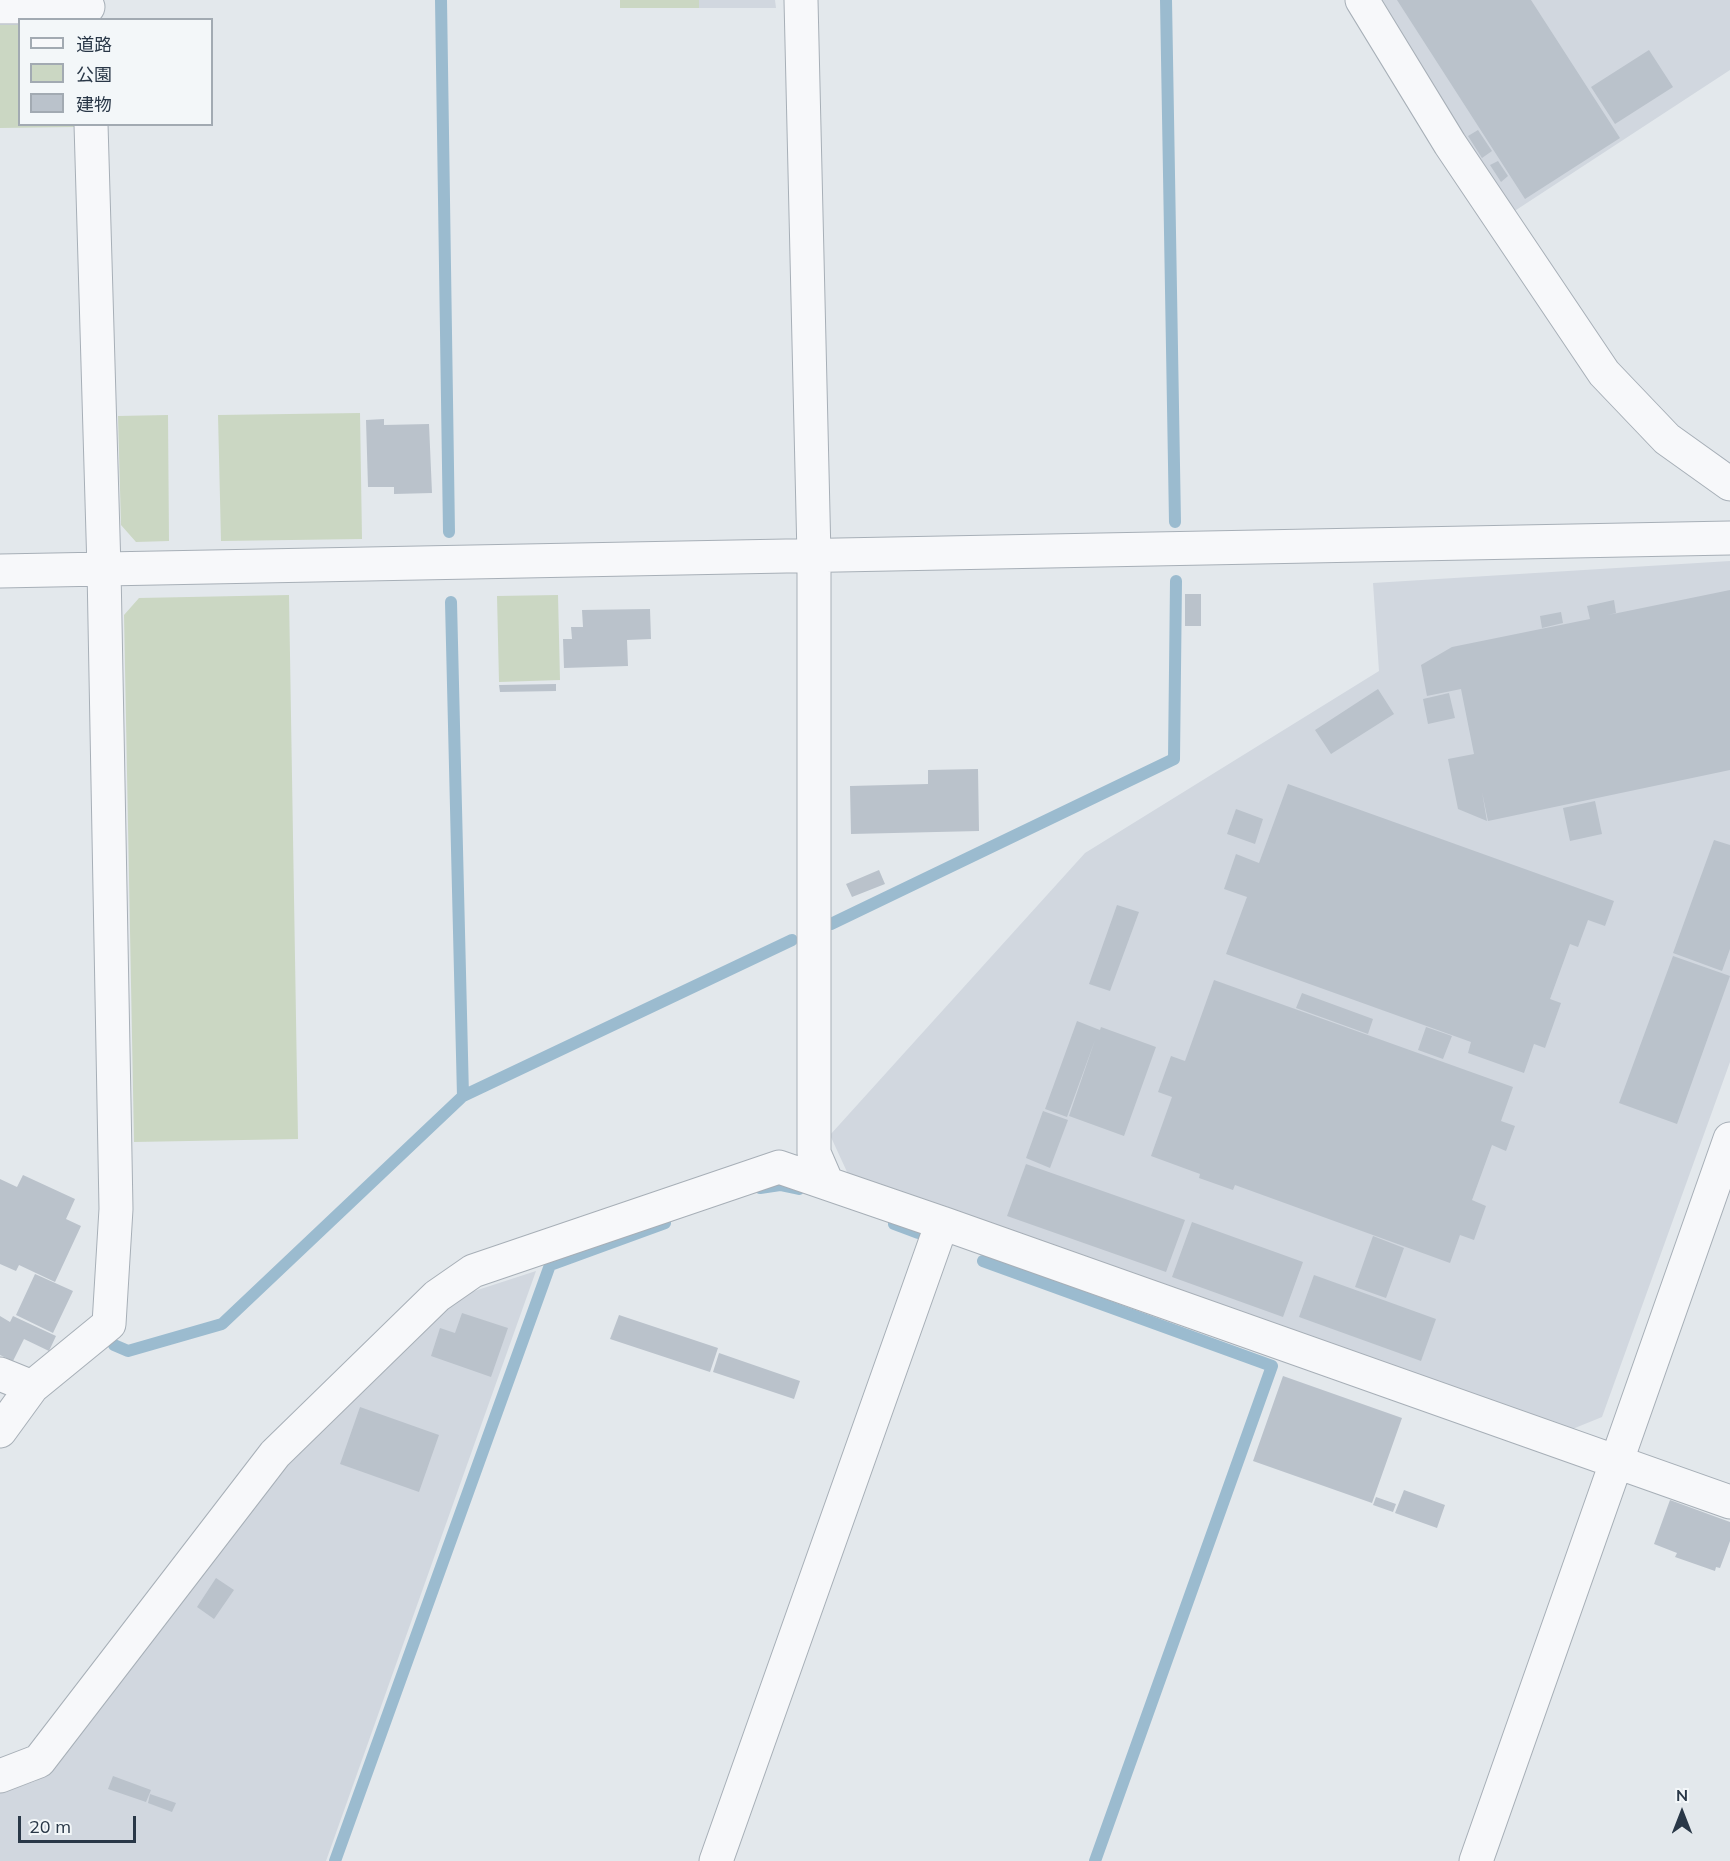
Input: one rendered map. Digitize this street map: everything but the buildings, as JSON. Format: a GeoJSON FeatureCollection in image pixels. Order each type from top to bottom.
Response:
{"type":"FeatureCollection","features":[{"type":"Feature","properties":{"kind":"street"},"geometry":{"type":"LineString","coordinates":[[801,0],[814,556],[814,1153],[827,1183]]}},
{"type":"Feature","properties":{"kind":"street"},"geometry":{"type":"LineString","coordinates":[[1362,0],[1450,144],[1604,373],[1667,439],[1730,484]]}},
{"type":"Feature","properties":{"kind":"street"},"geometry":{"type":"LineString","coordinates":[[0,7],[88,9]]}},
{"type":"Feature","properties":{"kind":"street"},"geometry":{"type":"LineString","coordinates":[[0,1431],[32,1388],[109,1324],[116,1209],[104,569],[91,126]]}},
{"type":"Feature","properties":{"kind":"street"},"geometry":{"type":"LineString","coordinates":[[0,571],[1730,538]]}},
{"type":"Feature","properties":{"kind":"street"},"geometry":{"type":"LineString","coordinates":[[1476,1861],[1730,1139]]}},
{"type":"Feature","properties":{"kind":"street"},"geometry":{"type":"LineString","coordinates":[[0,1776],[39,1761],[275,1454],[436,1296],[473,1271],[779,1167],[1730,1502]]}},
{"type":"Feature","properties":{"kind":"street"},"geometry":{"type":"LineString","coordinates":[[716,1861],[942,1223]]}},
{"type":"Feature","properties":{"kind":"street"},"geometry":{"type":"LineString","coordinates":[[0,1374],[32,1388]]}},
{"type":"Feature","properties":{"kind":"shaded area"},"geometry":{"type":"Polygon","coordinates":[[[699,0],[775,0],[776,8],[699,8],[699,0]]]}},
{"type":"Feature","properties":{"kind":"shaded area"},"geometry":{"type":"Polygon","coordinates":[[[1377,0],[1730,0],[1730,70],[1510,214],[1377,0]]]}},
{"type":"Feature","properties":{"kind":"shaded area"},"geometry":{"type":"Polygon","coordinates":[[[1730,561],[1730,1062],[1602,1417],[1570,1430],[848,1174],[830,1135],[1085,853],[1379,671],[1373,583],[1730,561]]]}},
{"type":"Feature","properties":{"kind":"shaded area"},"geometry":{"type":"Polygon","coordinates":[[[536,1271],[326,1861],[0,1861],[0,1793],[36,1781],[290,1462],[456,1297],[536,1271]]]}},
{"type":"Feature","properties":{"kind":"green space"},"geometry":{"type":"Polygon","coordinates":[[[620,0],[699,0],[699,8],[620,8],[620,0]]]}},
{"type":"Feature","properties":{"kind":"green space"},"geometry":{"type":"Polygon","coordinates":[[[0,25],[18,25],[18,126],[75,127],[0,128],[0,25]]]}},
{"type":"Feature","properties":{"kind":"green space"},"geometry":{"type":"Polygon","coordinates":[[[360,413],[362,539],[221,541],[218,415],[360,413]]]}},
{"type":"Feature","properties":{"kind":"green space"},"geometry":{"type":"Polygon","coordinates":[[[168,415],[169,541],[136,542],[121,525],[118,416],[168,415]]]}},
{"type":"Feature","properties":{"kind":"green space"},"geometry":{"type":"Polygon","coordinates":[[[289,595],[298,1139],[134,1142],[124,615],[139,598],[289,595]]]}},
{"type":"Feature","properties":{"kind":"green space"},"geometry":{"type":"Polygon","coordinates":[[[558,595],[560,680],[499,682],[497,596],[558,595]]]}},
{"type":"Feature","properties":{"kind":"waterway"},"geometry":{"type":"LineString","coordinates":[[441,0],[449,532]]}},
{"type":"Feature","properties":{"kind":"waterway"},"geometry":{"type":"LineString","coordinates":[[1166,0],[1175,522]]}},
{"type":"Feature","properties":{"kind":"waterway"},"geometry":{"type":"LineString","coordinates":[[831,924],[1174,759],[1176,581]]}},
{"type":"Feature","properties":{"kind":"waterway"},"geometry":{"type":"LineString","coordinates":[[451,602],[463,1096]]}},
{"type":"Feature","properties":{"kind":"waterway"},"geometry":{"type":"LineString","coordinates":[[114,1345],[128,1351],[222,1324],[463,1096],[792,940]]}},
{"type":"Feature","properties":{"kind":"waterway"},"geometry":{"type":"LineString","coordinates":[[760,1188],[780,1185],[799,1189]]}},
{"type":"Feature","properties":{"kind":"waterway"},"geometry":{"type":"LineString","coordinates":[[335,1861],[550,1265],[665,1223]]}},
{"type":"Feature","properties":{"kind":"waterway"},"geometry":{"type":"LineString","coordinates":[[894,1224],[918,1233]]}},
{"type":"Feature","properties":{"kind":"waterway"},"geometry":{"type":"LineString","coordinates":[[983,1261],[1272,1366],[1095,1861]]}}]}
